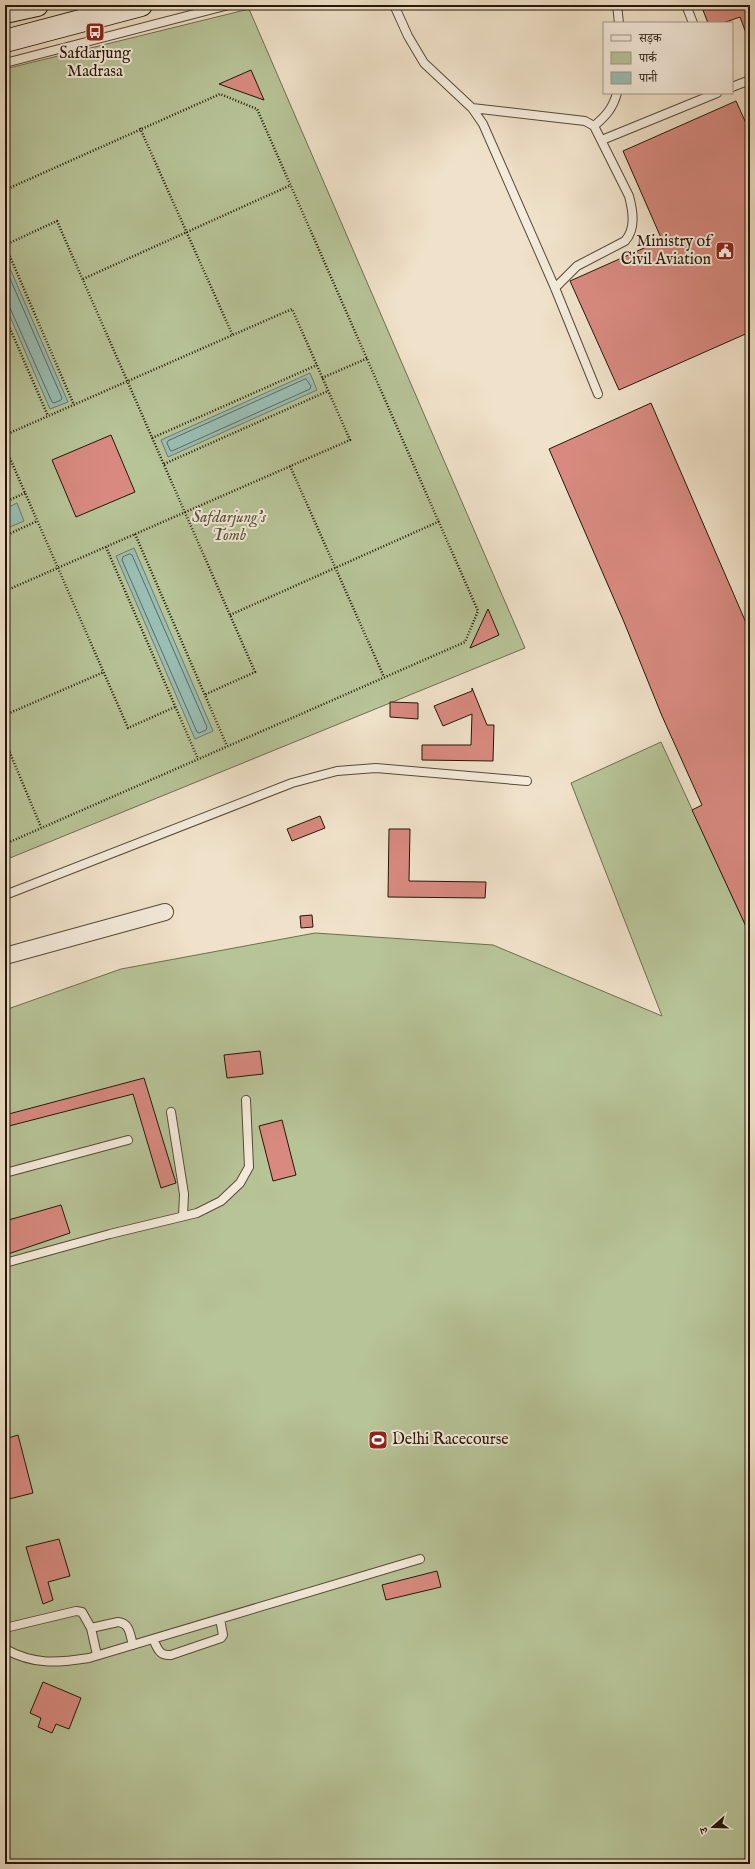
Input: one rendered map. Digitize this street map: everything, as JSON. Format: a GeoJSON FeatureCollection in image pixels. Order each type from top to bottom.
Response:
{"type":"FeatureCollection","features":[{"type":"Feature","properties":{"kind":"main road"},"geometry":{"type":"LineString","coordinates":[[5,12],[37,5]]}},
{"type":"Feature","properties":{"kind":"main road"},"geometry":{"type":"LineString","coordinates":[[5,41],[142,5]]}},
{"type":"Feature","properties":{"kind":"street"},"geometry":{"type":"LineString","coordinates":[[5,956],[165,912]]}},
{"type":"Feature","properties":{"kind":"lane"},"geometry":{"type":"LineString","coordinates":[[5,63],[229,5]]}},
{"type":"Feature","properties":{"kind":"lane"},"geometry":{"type":"LineString","coordinates":[[394,5],[408,36],[424,63],[472,108],[483,124],[598,394]]}},
{"type":"Feature","properties":{"kind":"lane"},"geometry":{"type":"LineString","coordinates":[[617,5],[619,22]]}},
{"type":"Feature","properties":{"kind":"lane"},"geometry":{"type":"LineString","coordinates":[[686,5],[693,22]]}},
{"type":"Feature","properties":{"kind":"lane"},"geometry":{"type":"LineString","coordinates":[[733,87],[750,80]]}},
{"type":"Feature","properties":{"kind":"lane"},"geometry":{"type":"LineString","coordinates":[[594,126],[606,116],[614,104],[617,94]]}},
{"type":"Feature","properties":{"kind":"lane"},"geometry":{"type":"LineString","coordinates":[[602,140],[715,94]]}},
{"type":"Feature","properties":{"kind":"lane"},"geometry":{"type":"LineString","coordinates":[[472,108],[579,119],[594,126],[629,196],[633,229],[625,241],[577,266],[554,288]]}},
{"type":"Feature","properties":{"kind":"lane"},"geometry":{"type":"LineString","coordinates":[[5,895],[292,783],[337,771],[376,768],[527,781]]}},
{"type":"Feature","properties":{"kind":"lane"},"geometry":{"type":"LineString","coordinates":[[5,1263],[110,1234],[197,1213],[221,1201],[240,1183],[249,1167],[246,1100]]}},
{"type":"Feature","properties":{"kind":"lane"},"geometry":{"type":"LineString","coordinates":[[171,1112],[184,1194],[183,1216]]}},
{"type":"Feature","properties":{"kind":"lane"},"geometry":{"type":"LineString","coordinates":[[5,1173],[128,1140]]}},
{"type":"Feature","properties":{"kind":"lane"},"geometry":{"type":"LineString","coordinates":[[5,1649],[33,1661],[60,1662],[97,1655],[420,1559]]}},
{"type":"Feature","properties":{"kind":"lane"},"geometry":{"type":"LineString","coordinates":[[5,1628],[76,1611],[82,1612],[91,1628],[97,1655]]}},
{"type":"Feature","properties":{"kind":"lane"},"geometry":{"type":"LineString","coordinates":[[153,1638],[159,1653],[164,1656],[171,1655],[221,1638],[223,1634],[220,1619]]}},
{"type":"Feature","properties":{"kind":"lane"},"geometry":{"type":"LineString","coordinates":[[91,1628],[123,1622],[128,1627],[133,1645]]}},
{"type":"Feature","properties":{"kind":"path"},"geometry":{"type":"LineString","coordinates":[[5,190],[140,128],[220,94],[257,109],[440,520],[478,611],[465,642],[5,844]]}},
{"type":"Feature","properties":{"kind":"path"},"geometry":{"type":"LineString","coordinates":[[140,128],[232,336]]}},
{"type":"Feature","properties":{"kind":"path"},"geometry":{"type":"LineString","coordinates":[[83,279],[291,185]]}},
{"type":"Feature","properties":{"kind":"path"},"geometry":{"type":"LineString","coordinates":[[74,405],[5,245],[57,221],[255,672],[204,695]]}},
{"type":"Feature","properties":{"kind":"path"},"geometry":{"type":"LineString","coordinates":[[5,435],[292,309],[350,440],[5,591]]}},
{"type":"Feature","properties":{"kind":"path"},"geometry":{"type":"LineString","coordinates":[[5,317],[48,416]]}},
{"type":"Feature","properties":{"kind":"path"},"geometry":{"type":"LineString","coordinates":[[322,378],[368,358]]}},
{"type":"Feature","properties":{"kind":"path"},"geometry":{"type":"LineString","coordinates":[[152,438],[317,365]]}},
{"type":"Feature","properties":{"kind":"path"},"geometry":{"type":"LineString","coordinates":[[164,464],[328,391]]}},
{"type":"Feature","properties":{"kind":"path"},"geometry":{"type":"LineString","coordinates":[[5,447],[128,728],[176,707]]}},
{"type":"Feature","properties":{"kind":"path"},"geometry":{"type":"LineString","coordinates":[[290,466],[384,678]]}},
{"type":"Feature","properties":{"kind":"path"},"geometry":{"type":"LineString","coordinates":[[5,502],[25,493]]}},
{"type":"Feature","properties":{"kind":"path"},"geometry":{"type":"LineString","coordinates":[[230,615],[440,520]]}},
{"type":"Feature","properties":{"kind":"path"},"geometry":{"type":"LineString","coordinates":[[5,536],[38,521]]}},
{"type":"Feature","properties":{"kind":"path"},"geometry":{"type":"LineString","coordinates":[[134,534],[227,746]]}},
{"type":"Feature","properties":{"kind":"path"},"geometry":{"type":"LineString","coordinates":[[106,547],[198,759]]}},
{"type":"Feature","properties":{"kind":"path"},"geometry":{"type":"LineString","coordinates":[[5,715],[104,672]]}},
{"type":"Feature","properties":{"kind":"path"},"geometry":{"type":"LineString","coordinates":[[5,741],[41,828]]}},
{"type":"Feature","properties":{"kind":"green space","name":"Safdarjung's Tomb"},"geometry":{"type":"Polygon","coordinates":[[[249,9],[525,648],[5,860],[5,69],[249,9]]]}},
{"type":"Feature","properties":{"kind":"green space","name":"Delhi Racecourse"},"geometry":{"type":"Polygon","coordinates":[[[661,742],[750,935],[750,1864],[5,1864],[5,1010],[121,969],[315,933],[493,945],[662,1016],[571,783],[661,742]]]}},
{"type":"Feature","properties":{"kind":"water"},"geometry":{"type":"Polygon","coordinates":[[[5,257],[68,402],[50,409],[5,305],[5,257]]]}},
{"type":"Feature","properties":{"kind":"water"},"geometry":{"type":"Polygon","coordinates":[[[310,373],[317,390],[168,457],[161,440],[310,373]]]}},
{"type":"Feature","properties":{"kind":"water"},"geometry":{"type":"Polygon","coordinates":[[[17,503],[24,521],[5,529],[5,509],[17,503]]]}},
{"type":"Feature","properties":{"kind":"water"},"geometry":{"type":"Polygon","coordinates":[[[134,548],[213,731],[195,739],[116,556],[134,548]]]}},
{"type":"Feature","properties":{"kind":"building"},"geometry":{"type":"Polygon","coordinates":[[[701,5],[750,5],[750,41],[740,17],[726,22],[708,22],[701,5]]]}},
{"type":"Feature","properties":{"kind":"building"},"geometry":{"type":"Polygon","coordinates":[[[251,70],[264,100],[219,84],[251,70]]]}},
{"type":"Feature","properties":{"kind":"building"},"geometry":{"type":"Polygon","coordinates":[[[736,101],[750,132],[750,332],[619,390],[570,281],[662,240],[623,151],[736,101]]]}},
{"type":"Feature","properties":{"kind":"building"},"geometry":{"type":"Polygon","coordinates":[[[651,403],[750,632],[750,935],[692,810],[702,805],[662,716],[624,622],[549,449],[651,403]]]}},
{"type":"Feature","properties":{"kind":"building"},"geometry":{"type":"Polygon","coordinates":[[[111,435],[135,492],[76,517],[52,460],[111,435]]]}},
{"type":"Feature","properties":{"kind":"building"},"geometry":{"type":"Polygon","coordinates":[[[488,609],[499,635],[470,648],[488,609]]]}},
{"type":"Feature","properties":{"kind":"building"},"geometry":{"type":"Polygon","coordinates":[[[472,688],[487,725],[494,725],[493,761],[422,760],[422,745],[471,745],[472,714],[443,726],[434,706],[472,691],[472,688]]]}},
{"type":"Feature","properties":{"kind":"building"},"geometry":{"type":"Polygon","coordinates":[[[390,702],[418,703],[418,719],[390,717],[390,702]]]}},
{"type":"Feature","properties":{"kind":"building"},"geometry":{"type":"Polygon","coordinates":[[[320,816],[325,828],[292,841],[287,829],[320,816]]]}},
{"type":"Feature","properties":{"kind":"building"},"geometry":{"type":"Polygon","coordinates":[[[389,829],[410,829],[409,881],[486,882],[485,898],[388,897],[389,829]]]}},
{"type":"Feature","properties":{"kind":"building"},"geometry":{"type":"Polygon","coordinates":[[[312,915],[313,927],[301,928],[300,916],[312,915]]]}},
{"type":"Feature","properties":{"kind":"building"},"geometry":{"type":"Polygon","coordinates":[[[260,1051],[263,1074],[227,1078],[224,1055],[260,1051]]]}},
{"type":"Feature","properties":{"kind":"building"},"geometry":{"type":"Polygon","coordinates":[[[144,1078],[176,1183],[161,1188],[133,1094],[5,1127],[5,1115],[144,1078]]]}},
{"type":"Feature","properties":{"kind":"building"},"geometry":{"type":"Polygon","coordinates":[[[282,1120],[296,1175],[273,1181],[259,1126],[282,1120]]]}},
{"type":"Feature","properties":{"kind":"building"},"geometry":{"type":"Polygon","coordinates":[[[61,1205],[70,1233],[5,1255],[5,1221],[61,1205]]]}},
{"type":"Feature","properties":{"kind":"building"},"geometry":{"type":"Polygon","coordinates":[[[18,1435],[33,1493],[9,1499],[5,1482],[5,1439],[18,1435]]]}},
{"type":"Feature","properties":{"kind":"building"},"geometry":{"type":"Polygon","coordinates":[[[59,1539],[70,1576],[48,1582],[53,1600],[43,1604],[26,1547],[59,1539]]]}},
{"type":"Feature","properties":{"kind":"building"},"geometry":{"type":"Polygon","coordinates":[[[437,1571],[441,1587],[386,1600],[382,1585],[437,1571]]]}},
{"type":"Feature","properties":{"kind":"building"},"geometry":{"type":"Polygon","coordinates":[[[43,1682],[81,1698],[69,1729],[56,1724],[52,1733],[38,1727],[41,1718],[30,1713],[43,1682]]]}},
{"type":"Feature","properties":{"kind":"place","name":"Safdarjung Madrasa"},"geometry":{"type":"Point","coordinates":[95,32]}},
{"type":"Feature","properties":{"kind":"place","name":"Ministry of Civil Aviation"},"geometry":{"type":"Point","coordinates":[725,251]}},
{"type":"Feature","properties":{"kind":"place","name":"Delhi Racecourse"},"geometry":{"type":"Point","coordinates":[378,1440]}}]}
